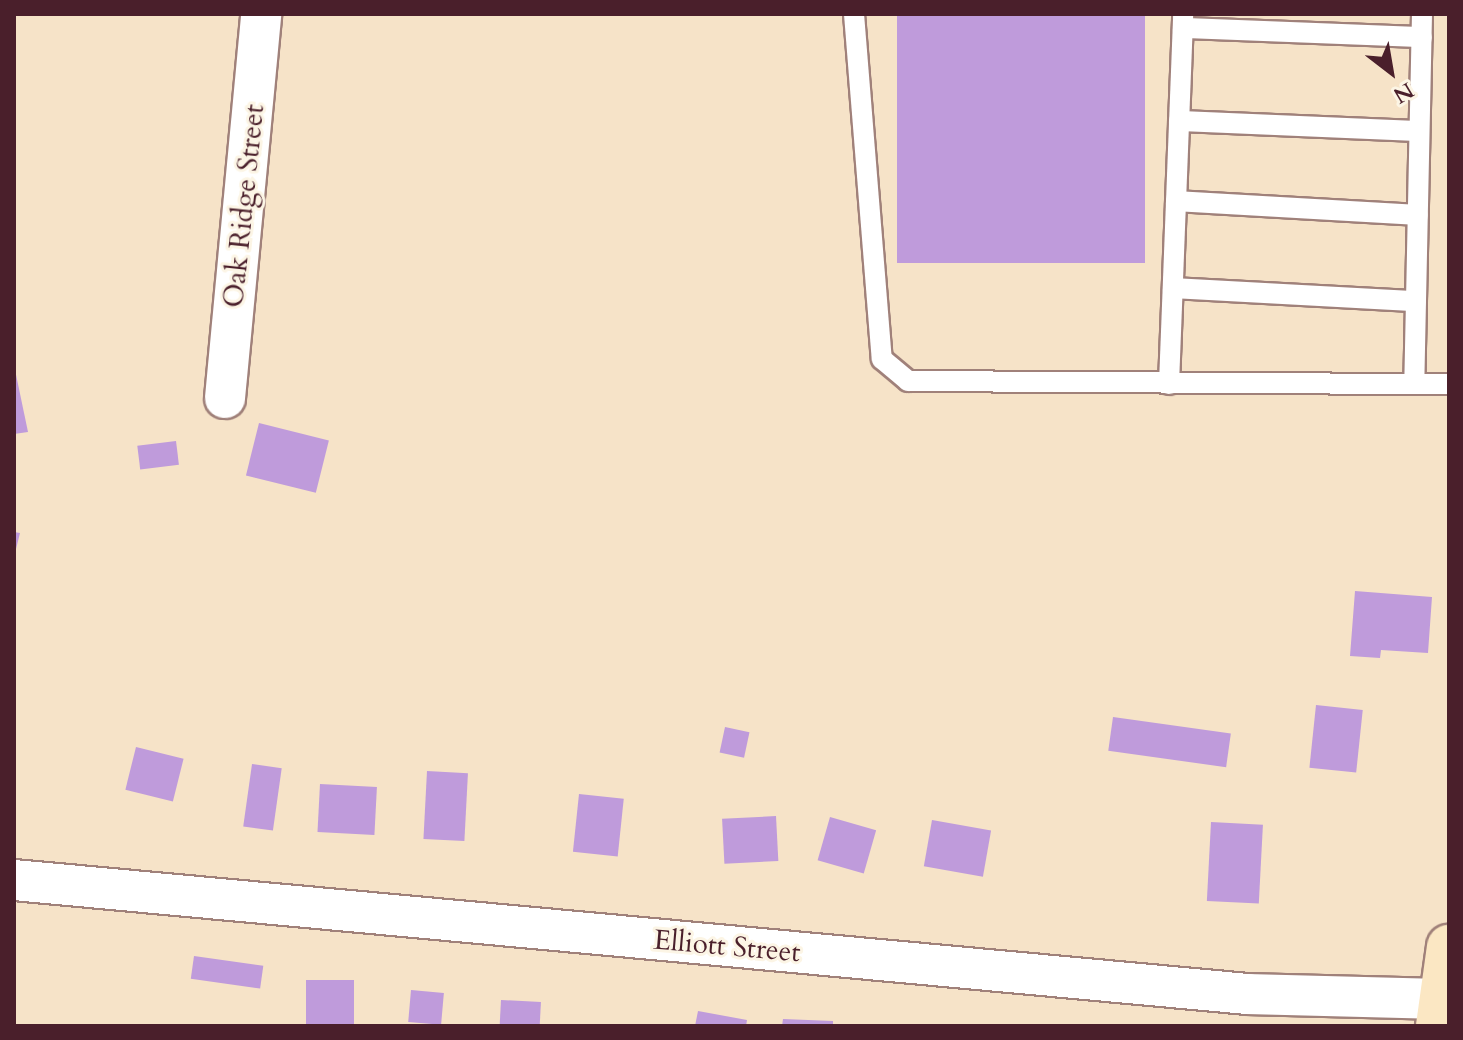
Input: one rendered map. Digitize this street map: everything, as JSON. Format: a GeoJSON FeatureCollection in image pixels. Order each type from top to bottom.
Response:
{"type":"FeatureCollection","features":[{"type":"Feature","properties":{"kind":"main road"},"geometry":{"type":"LineString","coordinates":[[1440,1013],[1449,947]]}},
{"type":"Feature","properties":{"kind":"street","name":"Oak Ridge Street"},"geometry":{"type":"LineString","coordinates":[[225,398],[261,14]]}},
{"type":"Feature","properties":{"kind":"street","name":"Elliott Street"},"geometry":{"type":"LineString","coordinates":[[14,880],[1440,1013]]}},
{"type":"Feature","properties":{"kind":"lane"},"geometry":{"type":"LineString","coordinates":[[854,14],[882,359],[908,381],[1449,384]]}},
{"type":"Feature","properties":{"kind":"lane"},"geometry":{"type":"LineString","coordinates":[[1414,384],[1422,14]]}},
{"type":"Feature","properties":{"kind":"lane"},"geometry":{"type":"LineString","coordinates":[[1169,384],[1183,21],[1422,37]]}},
{"type":"Feature","properties":{"kind":"lane"},"geometry":{"type":"LineString","coordinates":[[1179,121],[1419,131]]}},
{"type":"Feature","properties":{"kind":"lane"},"geometry":{"type":"LineString","coordinates":[[1176,201],[1418,215]]}},
{"type":"Feature","properties":{"kind":"lane"},"geometry":{"type":"LineString","coordinates":[[1173,288],[1416,301]]}},
{"type":"Feature","properties":{"kind":"building"},"geometry":{"type":"Polygon","coordinates":[[[897,14],[1145,14],[1145,263],[897,263],[897,14]]]}},
{"type":"Feature","properties":{"kind":"building"},"geometry":{"type":"Polygon","coordinates":[[[14,365],[28,432],[14,434],[14,365]]]}},
{"type":"Feature","properties":{"kind":"building"},"geometry":{"type":"Polygon","coordinates":[[[259,423],[329,440],[316,493],[246,475],[259,423]]]}},
{"type":"Feature","properties":{"kind":"building"},"geometry":{"type":"Polygon","coordinates":[[[176,441],[179,465],[140,470],[137,446],[176,441]]]}},
{"type":"Feature","properties":{"kind":"building"},"geometry":{"type":"Polygon","coordinates":[[[14,532],[20,533],[15,553],[14,553],[14,532]]]}},
{"type":"Feature","properties":{"kind":"building"},"geometry":{"type":"Polygon","coordinates":[[[1355,591],[1432,597],[1428,653],[1381,650],[1380,658],[1350,656],[1355,591]]]}},
{"type":"Feature","properties":{"kind":"building"},"geometry":{"type":"Polygon","coordinates":[[[1316,705],[1363,710],[1356,773],[1309,768],[1316,705]]]}},
{"type":"Feature","properties":{"kind":"building"},"geometry":{"type":"Polygon","coordinates":[[[1113,717],[1231,734],[1226,767],[1108,751],[1113,717]]]}},
{"type":"Feature","properties":{"kind":"building"},"geometry":{"type":"Polygon","coordinates":[[[725,727],[749,732],[744,758],[720,752],[725,727]]]}},
{"type":"Feature","properties":{"kind":"building"},"geometry":{"type":"Polygon","coordinates":[[[136,747],[184,759],[173,802],[125,790],[136,747]]]}},
{"type":"Feature","properties":{"kind":"building"},"geometry":{"type":"Polygon","coordinates":[[[252,764],[282,768],[273,831],[243,826],[252,764]]]}},
{"type":"Feature","properties":{"kind":"building"},"geometry":{"type":"Polygon","coordinates":[[[427,771],[468,773],[464,841],[423,839],[427,771]]]}},
{"type":"Feature","properties":{"kind":"building"},"geometry":{"type":"Polygon","coordinates":[[[320,784],[377,787],[374,835],[317,832],[320,784]]]}},
{"type":"Feature","properties":{"kind":"building"},"geometry":{"type":"Polygon","coordinates":[[[579,794],[624,799],[618,856],[573,852],[579,794]]]}},
{"type":"Feature","properties":{"kind":"building"},"geometry":{"type":"Polygon","coordinates":[[[776,816],[778,861],[724,864],[722,819],[776,816]]]}},
{"type":"Feature","properties":{"kind":"building"},"geometry":{"type":"Polygon","coordinates":[[[830,817],[876,830],[864,873],[818,860],[830,817]]]}},
{"type":"Feature","properties":{"kind":"building"},"geometry":{"type":"Polygon","coordinates":[[[932,820],[991,830],[983,877],[924,866],[932,820]]]}},
{"type":"Feature","properties":{"kind":"building"},"geometry":{"type":"Polygon","coordinates":[[[1211,822],[1263,825],[1259,904],[1207,901],[1211,822]]]}},
{"type":"Feature","properties":{"kind":"building"},"geometry":{"type":"Polygon","coordinates":[[[194,956],[263,966],[260,989],[191,979],[194,956]]]}},
{"type":"Feature","properties":{"kind":"building"},"geometry":{"type":"Polygon","coordinates":[[[306,980],[354,980],[354,1026],[306,1026],[306,980]]]}},
{"type":"Feature","properties":{"kind":"building"},"geometry":{"type":"Polygon","coordinates":[[[411,990],[444,993],[441,1025],[408,1022],[411,990]]]}},
{"type":"Feature","properties":{"kind":"building"},"geometry":{"type":"Polygon","coordinates":[[[501,1000],[541,1002],[540,1026],[500,1026],[501,1000]]]}},
{"type":"Feature","properties":{"kind":"building"},"geometry":{"type":"Polygon","coordinates":[[[698,1011],[747,1020],[746,1026],[695,1026],[698,1011]]]}},
{"type":"Feature","properties":{"kind":"building"},"geometry":{"type":"Polygon","coordinates":[[[783,1019],[833,1021],[833,1026],[782,1026],[783,1019]]]}}]}
